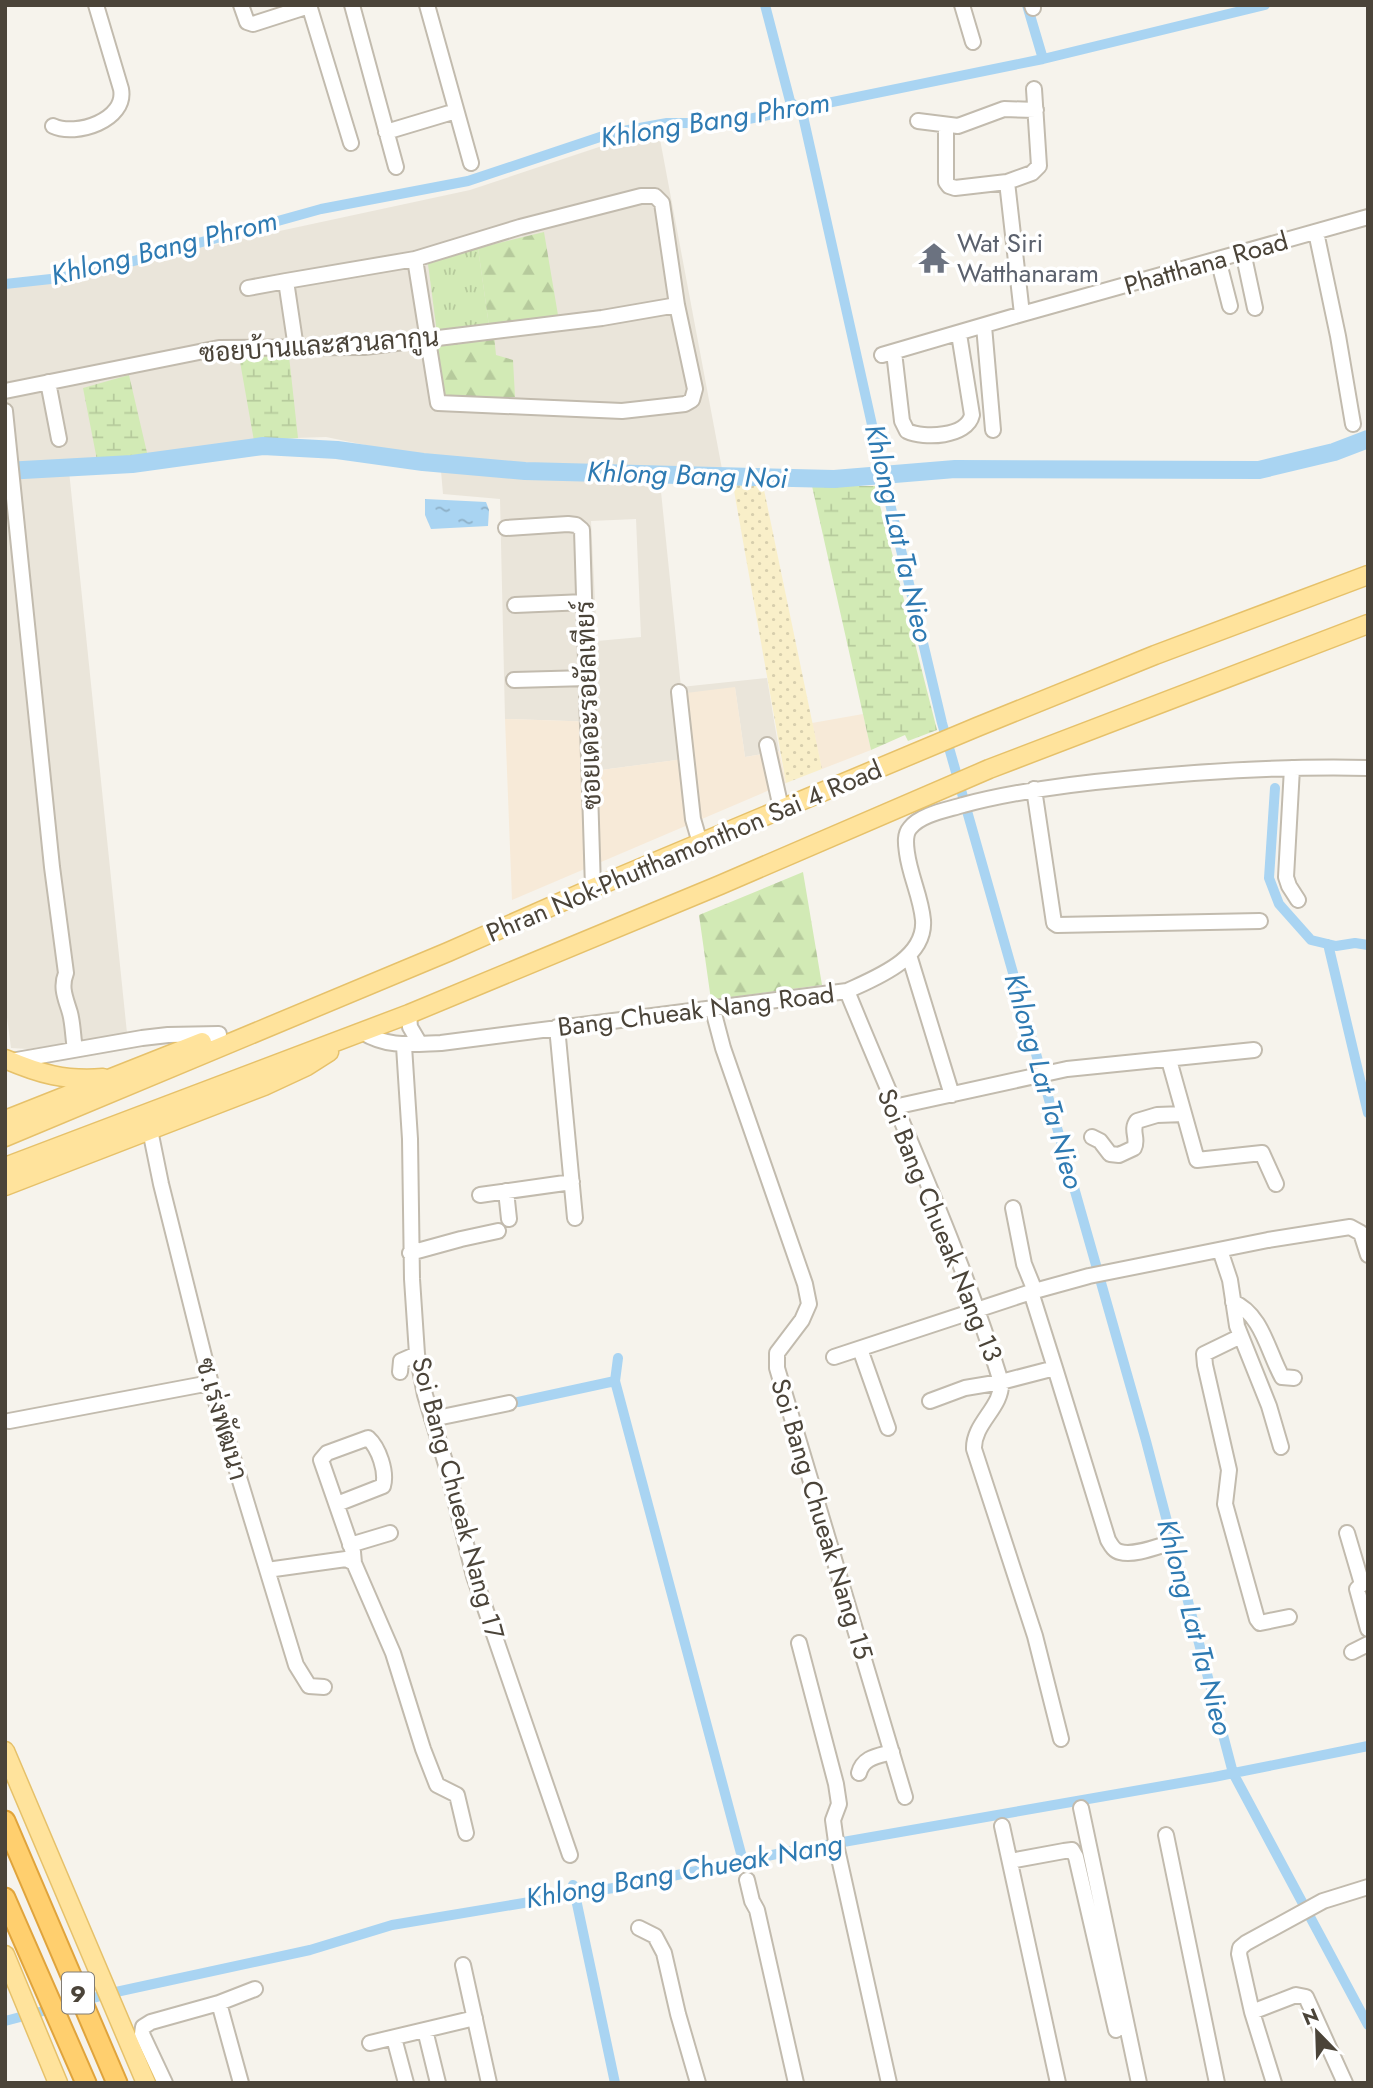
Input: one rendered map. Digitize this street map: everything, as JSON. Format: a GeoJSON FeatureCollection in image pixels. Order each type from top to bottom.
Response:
{"type":"FeatureCollection","features":[{"type":"Feature","properties":{"kind":"highway","name":"9"},"geometry":{"type":"LineString","coordinates":[[5,1821],[117,2083]]}},
{"type":"Feature","properties":{"kind":"highway","name":"9"},"geometry":{"type":"LineString","coordinates":[[5,1898],[86,2083]]}},
{"type":"Feature","properties":{"kind":"main road","name":"Phran Nok-Phutthamonthon Sai 4 Road"},"geometry":{"type":"LineString","coordinates":[[5,1137],[911,754],[1155,655],[1367,575]]}},
{"type":"Feature","properties":{"kind":"main road","name":"Phran Nok-Phutthamonthon Sai 4 Road"},"geometry":{"type":"LineString","coordinates":[[5,1167],[409,1014],[720,885],[989,769],[1368,624]]}},
{"type":"Feature","properties":{"kind":"main road"},"geometry":{"type":"LineString","coordinates":[[1336,636],[1368,629]]}},
{"type":"Feature","properties":{"kind":"main road"},"geometry":{"type":"LineString","coordinates":[[5,1121],[361,978],[448,952]]}},
{"type":"Feature","properties":{"kind":"main road"},"geometry":{"type":"LineString","coordinates":[[5,1186],[287,1076],[321,1058],[342,1040]]}},
{"type":"Feature","properties":{"kind":"main road"},"geometry":{"type":"LineString","coordinates":[[7,1060],[46,1075],[66,1078],[107,1078],[128,1072]]}},
{"type":"Feature","properties":{"kind":"main road"},"geometry":{"type":"LineString","coordinates":[[5,1751],[146,2083]]}},
{"type":"Feature","properties":{"kind":"main road"},"geometry":{"type":"LineString","coordinates":[[5,1955],[58,2083]]}},
{"type":"Feature","properties":{"kind":"street"},"geometry":{"type":"LineString","coordinates":[[53,126],[71,129],[99,123],[120,104],[121,89],[96,5]]}},
{"type":"Feature","properties":{"kind":"street"},"geometry":{"type":"LineString","coordinates":[[241,5],[247,22],[253,24],[309,6],[351,143]]}},
{"type":"Feature","properties":{"kind":"street"},"geometry":{"type":"LineString","coordinates":[[352,5],[396,167]]}},
{"type":"Feature","properties":{"kind":"street"},"geometry":{"type":"LineString","coordinates":[[427,5],[471,163]]}},
{"type":"Feature","properties":{"kind":"street"},"geometry":{"type":"LineString","coordinates":[[962,5],[973,42]]}},
{"type":"Feature","properties":{"kind":"street"},"geometry":{"type":"LineString","coordinates":[[946,126],[946,182],[949,186],[955,188],[1007,182],[1032,173],[1040,166],[1034,89]]}},
{"type":"Feature","properties":{"kind":"street"},"geometry":{"type":"LineString","coordinates":[[918,121],[962,126],[1004,109],[1036,110]]}},
{"type":"Feature","properties":{"kind":"street"},"geometry":{"type":"LineString","coordinates":[[386,132],[456,111]]}},
{"type":"Feature","properties":{"kind":"street"},"geometry":{"type":"LineString","coordinates":[[1007,182],[1022,314]]}},
{"type":"Feature","properties":{"kind":"street"},"geometry":{"type":"LineString","coordinates":[[247,288],[415,259],[520,227],[650,194],[662,203],[677,305],[695,389],[692,400],[677,405],[622,411],[438,403],[415,259]]}},
{"type":"Feature","properties":{"kind":"street","name":"Phatthana Road"},"geometry":{"type":"LineString","coordinates":[[959,334],[972,415],[969,424],[959,430],[925,436],[907,431],[902,421],[888,354],[1368,217]]}},
{"type":"Feature","properties":{"kind":"street"},"geometry":{"type":"LineString","coordinates":[[1316,232],[1353,424]]}},
{"type":"Feature","properties":{"kind":"street"},"geometry":{"type":"LineString","coordinates":[[1243,252],[1255,307]]}},
{"type":"Feature","properties":{"kind":"street"},"geometry":{"type":"LineString","coordinates":[[1218,259],[1230,306]]}},
{"type":"Feature","properties":{"kind":"street"},"geometry":{"type":"LineString","coordinates":[[286,281],[296,348]]}},
{"type":"Feature","properties":{"kind":"street","name":"ซอยบ้านและสวนลากูน"},"geometry":{"type":"LineString","coordinates":[[5,391],[219,348],[364,347],[602,318],[677,305]]}},
{"type":"Feature","properties":{"kind":"street"},"geometry":{"type":"LineString","coordinates":[[984,326],[993,430]]}},
{"type":"Feature","properties":{"kind":"street"},"geometry":{"type":"LineString","coordinates":[[48,382],[58,439]]}},
{"type":"Feature","properties":{"kind":"street"},"geometry":{"type":"LineString","coordinates":[[5,411],[10,460],[12,538],[21,568],[66,973],[72,984],[74,999],[69,1012],[75,1049]]}},
{"type":"Feature","properties":{"kind":"street","name":"ซอยเดอะรอยัลเทียร์"},"geometry":{"type":"LineString","coordinates":[[506,528],[576,524],[582,530],[593,888]]}},
{"type":"Feature","properties":{"kind":"street"},"geometry":{"type":"LineString","coordinates":[[5,569],[21,568]]}},
{"type":"Feature","properties":{"kind":"street"},"geometry":{"type":"LineString","coordinates":[[515,605],[585,602]]}},
{"type":"Feature","properties":{"kind":"street"},"geometry":{"type":"LineString","coordinates":[[514,680],[588,678]]}},
{"type":"Feature","properties":{"kind":"street"},"geometry":{"type":"LineString","coordinates":[[678,692],[693,819],[700,843]]}},
{"type":"Feature","properties":{"kind":"street"},"geometry":{"type":"LineString","coordinates":[[767,745],[781,808]]}},
{"type":"Feature","properties":{"kind":"street"},"geometry":{"type":"LineString","coordinates":[[1292,768],[1286,877],[1298,900]]}},
{"type":"Feature","properties":{"kind":"street"},"geometry":{"type":"LineString","coordinates":[[952,1095],[909,955],[923,930],[923,918],[907,857],[905,839],[909,828],[922,819],[953,808],[1034,789],[1191,772],[1368,768]]}},
{"type":"Feature","properties":{"kind":"street"},"geometry":{"type":"LineString","coordinates":[[1034,789],[1054,923],[1057,925],[1260,921]]}},
{"type":"Feature","properties":{"kind":"street","name":"Bang Chueak Nang Road"},"geometry":{"type":"LineString","coordinates":[[362,1032],[374,1040],[404,1046],[847,992],[873,979],[909,955]]}},
{"type":"Feature","properties":{"kind":"street","name":"Soi Bang Chueak Nang 13"},"geometry":{"type":"LineString","coordinates":[[847,992],[979,1309],[1001,1382],[1002,1392],[976,1433],[974,1449],[1035,1636],[1061,1739]]}},
{"type":"Feature","properties":{"kind":"street","name":"Soi Bang Chueak Nang 15"},"geometry":{"type":"LineString","coordinates":[[713,1010],[723,1048],[806,1283],[809,1304],[802,1320],[776,1353],[777,1368],[905,1797]]}},
{"type":"Feature","properties":{"kind":"street"},"geometry":{"type":"LineString","coordinates":[[409,1014],[410,1027],[420,1044]]}},
{"type":"Feature","properties":{"kind":"street"},"geometry":{"type":"LineString","coordinates":[[557,1027],[575,1218]]}},
{"type":"Feature","properties":{"kind":"street"},"geometry":{"type":"LineString","coordinates":[[7,1060],[168,1034],[219,1034]]}},
{"type":"Feature","properties":{"kind":"street"},"geometry":{"type":"LineString","coordinates":[[142,1038],[153,1062]]}},
{"type":"Feature","properties":{"kind":"street","name":"Soi Bang Chueak Nang 17"},"geometry":{"type":"LineString","coordinates":[[404,1046],[410,1139],[410,1253],[417,1354],[474,1576],[570,1855]]}},
{"type":"Feature","properties":{"kind":"street"},"geometry":{"type":"LineString","coordinates":[[894,1107],[1047,1072],[1101,1064],[1254,1050]]}},
{"type":"Feature","properties":{"kind":"street"},"geometry":{"type":"LineString","coordinates":[[1169,1059],[1197,1160],[1262,1153],[1276,1184]]}},
{"type":"Feature","properties":{"kind":"street"},"geometry":{"type":"LineString","coordinates":[[1092,1137],[1100,1140],[1110,1154],[1119,1155],[1134,1149],[1134,1125],[1142,1117],[1184,1114]]}},
{"type":"Feature","properties":{"kind":"street","name":"ซ.เร่งพัฒนา"},"geometry":{"type":"LineString","coordinates":[[150,1130],[210,1383],[267,1570],[299,1670],[309,1686],[324,1687]]}},
{"type":"Feature","properties":{"kind":"street"},"geometry":{"type":"LineString","coordinates":[[480,1195],[572,1182]]}},
{"type":"Feature","properties":{"kind":"street"},"geometry":{"type":"LineString","coordinates":[[506,1191],[509,1219]]}},
{"type":"Feature","properties":{"kind":"street"},"geometry":{"type":"LineString","coordinates":[[1013,1208],[1024,1264],[1108,1540],[1114,1549],[1121,1553],[1170,1543]]}},
{"type":"Feature","properties":{"kind":"street"},"geometry":{"type":"LineString","coordinates":[[834,1357],[1089,1276],[1310,1232],[1350,1227],[1361,1233],[1368,1255]]}},
{"type":"Feature","properties":{"kind":"street"},"geometry":{"type":"LineString","coordinates":[[410,1253],[461,1238],[498,1231]]}},
{"type":"Feature","properties":{"kind":"street"},"geometry":{"type":"LineString","coordinates":[[1220,1250],[1230,1280],[1234,1315],[1269,1406],[1281,1447]]}},
{"type":"Feature","properties":{"kind":"street"},"geometry":{"type":"LineString","coordinates":[[1233,1302],[1242,1306],[1255,1320],[1282,1377],[1294,1378]]}},
{"type":"Feature","properties":{"kind":"street"},"geometry":{"type":"LineString","coordinates":[[1241,1336],[1204,1354],[1229,1470],[1225,1504],[1257,1619],[1261,1623],[1289,1617]]}},
{"type":"Feature","properties":{"kind":"street"},"geometry":{"type":"LineString","coordinates":[[860,1349],[888,1428]]}},
{"type":"Feature","properties":{"kind":"street"},"geometry":{"type":"LineString","coordinates":[[400,1372],[401,1361],[417,1354]]}},
{"type":"Feature","properties":{"kind":"street"},"geometry":{"type":"LineString","coordinates":[[930,1401],[965,1388],[1055,1368]]}},
{"type":"Feature","properties":{"kind":"street"},"geometry":{"type":"LineString","coordinates":[[9,1421],[210,1383]]}},
{"type":"Feature","properties":{"kind":"street"},"geometry":{"type":"LineString","coordinates":[[432,1419],[509,1402]]}},
{"type":"Feature","properties":{"kind":"street"},"geometry":{"type":"LineString","coordinates":[[337,1504],[377,1489],[384,1482],[374,1445],[368,1438],[322,1456],[323,1465],[354,1563],[393,1653],[423,1749],[437,1785],[442,1790],[457,1795],[466,1833]]}},
{"type":"Feature","properties":{"kind":"street"},"geometry":{"type":"LineString","coordinates":[[1347,1532],[1365,1583],[1357,1588],[1368,1629]]}},
{"type":"Feature","properties":{"kind":"street"},"geometry":{"type":"LineString","coordinates":[[350,1545],[390,1533]]}},
{"type":"Feature","properties":{"kind":"street"},"geometry":{"type":"LineString","coordinates":[[267,1570],[346,1559],[354,1563]]}},
{"type":"Feature","properties":{"kind":"street"},"geometry":{"type":"LineString","coordinates":[[799,1643],[836,1784],[839,1804],[833,1820],[889,2083]]}},
{"type":"Feature","properties":{"kind":"street"},"geometry":{"type":"LineString","coordinates":[[1352,1652],[1368,1644]]}},
{"type":"Feature","properties":{"kind":"street"},"geometry":{"type":"LineString","coordinates":[[859,1773],[861,1766],[869,1758],[892,1752]]}},
{"type":"Feature","properties":{"kind":"street"},"geometry":{"type":"LineString","coordinates":[[1081,1808],[1139,2083]]}},
{"type":"Feature","properties":{"kind":"street"},"geometry":{"type":"LineString","coordinates":[[1002,1826],[1058,2083]]}},
{"type":"Feature","properties":{"kind":"street"},"geometry":{"type":"LineString","coordinates":[[1166,1835],[1217,2083]]}},
{"type":"Feature","properties":{"kind":"street"},"geometry":{"type":"LineString","coordinates":[[1010,1861],[1072,1850],[1076,1857],[1116,2030]]}},
{"type":"Feature","properties":{"kind":"street"},"geometry":{"type":"LineString","coordinates":[[747,1880],[757,1910],[796,2083]]}},
{"type":"Feature","properties":{"kind":"street"},"geometry":{"type":"LineString","coordinates":[[1274,2083],[1252,2012],[1239,1955],[1240,1948],[1246,1942],[1323,1901],[1368,1887]]}},
{"type":"Feature","properties":{"kind":"street"},"geometry":{"type":"LineString","coordinates":[[639,1928],[654,1936],[664,1953],[698,2083]]}},
{"type":"Feature","properties":{"kind":"street"},"geometry":{"type":"LineString","coordinates":[[463,1965],[489,2083]]}},
{"type":"Feature","properties":{"kind":"street"},"geometry":{"type":"LineString","coordinates":[[164,2083],[142,2034],[143,2027],[151,2022],[219,2003],[255,1989]]}},
{"type":"Feature","properties":{"kind":"street"},"geometry":{"type":"LineString","coordinates":[[1252,2012],[1296,1995],[1306,1997],[1345,2083]]}},
{"type":"Feature","properties":{"kind":"street"},"geometry":{"type":"LineString","coordinates":[[219,2003],[241,2083]]}},
{"type":"Feature","properties":{"kind":"street"},"geometry":{"type":"LineString","coordinates":[[370,2043],[475,2018]]}},
{"type":"Feature","properties":{"kind":"street"},"geometry":{"type":"LineString","coordinates":[[425,2030],[438,2083]]}},
{"type":"Feature","properties":{"kind":"street"},"geometry":{"type":"LineString","coordinates":[[394,2038],[405,2083]]}},
{"type":"Feature","properties":{"kind":"shaded area"},"geometry":{"type":"Polygon","coordinates":[[[659,134],[722,469],[568,465],[424,457],[326,437],[265,439],[133,460],[68,461],[127,1033],[28,1049],[11,1048],[5,1002],[5,287],[470,190],[611,143],[659,134]]]}},
{"type":"Feature","properties":{"kind":"shaded area"},"geometry":{"type":"Polygon","coordinates":[[[441,471],[660,482],[681,687],[767,678],[779,751],[745,757],[735,688],[692,758],[601,770],[599,722],[505,719],[500,499],[443,494],[441,471]],[[636,519],[591,521],[597,641],[641,637],[636,519]]]}},
{"type":"Feature","properties":{"kind":"shaded area"},"geometry":{"type":"Polygon","coordinates":[[[735,687],[745,757],[779,751],[786,783],[512,900],[505,719],[600,722],[601,770],[691,758],[686,693],[735,687]]]}},
{"type":"Feature","properties":{"kind":"shaded area"},"geometry":{"type":"Polygon","coordinates":[[[863,714],[871,750],[822,769],[812,723],[863,714]]]}},
{"type":"Feature","properties":{"kind":"green space"},"geometry":{"type":"Polygon","coordinates":[[[544,232],[558,315],[489,326],[478,248],[544,232]]]}},
{"type":"Feature","properties":{"kind":"green space"},"geometry":{"type":"Polygon","coordinates":[[[478,248],[489,326],[437,333],[428,264],[478,248]]]}},
{"type":"Feature","properties":{"kind":"green space"},"geometry":{"type":"Polygon","coordinates":[[[494,335],[496,355],[513,360],[515,397],[443,398],[433,344],[494,335]]]}},
{"type":"Feature","properties":{"kind":"green space"},"geometry":{"type":"Polygon","coordinates":[[[239,356],[289,356],[298,438],[254,441],[239,356]]]}},
{"type":"Feature","properties":{"kind":"green space"},"geometry":{"type":"Polygon","coordinates":[[[129,375],[148,457],[97,460],[83,388],[129,375]]]}},
{"type":"Feature","properties":{"kind":"green space"},"geometry":{"type":"Polygon","coordinates":[[[812,486],[875,486],[937,730],[908,741],[905,735],[871,750],[812,486]]]}},
{"type":"Feature","properties":{"kind":"green space"},"geometry":{"type":"Polygon","coordinates":[[[803,872],[822,985],[711,1000],[699,915],[803,872]]]}},
{"type":"Feature","properties":{"kind":"sand"},"geometry":{"type":"Polygon","coordinates":[[[733,485],[763,485],[822,769],[786,783],[733,485]]]}},
{"type":"Feature","properties":{"kind":"water"},"geometry":{"type":"Polygon","coordinates":[[[425,499],[486,502],[489,510],[488,526],[431,529],[425,515],[425,499]]]}},
{"type":"Feature","properties":{"kind":"waterway","name":"Khlong Lat Ta Nieo"},"geometry":{"type":"LineString","coordinates":[[765,5],[790,101],[803,116],[942,723],[1146,1441],[1233,1773],[1368,2025]]}},
{"type":"Feature","properties":{"kind":"waterway"},"geometry":{"type":"LineString","coordinates":[[1027,5],[1043,59]]}},
{"type":"Feature","properties":{"kind":"waterway","name":"Khlong Bang Phrom"},"geometry":{"type":"LineString","coordinates":[[5,284],[60,278],[123,264],[321,209],[468,181],[612,133],[667,123],[729,123],[1043,59],[1265,5]]}},
{"type":"Feature","properties":{"kind":"waterway","name":"Khlong Bang Noi"},"geometry":{"type":"LineString","coordinates":[[5,471],[132,464],[263,446],[337,450],[423,462],[525,471],[834,479],[955,469],[1259,470],[1334,452],[1368,439]]}},
{"type":"Feature","properties":{"kind":"waterway"},"geometry":{"type":"LineString","coordinates":[[1275,788],[1269,878],[1279,904],[1311,940],[1336,946],[1355,943],[1368,945]]}},
{"type":"Feature","properties":{"kind":"waterway"},"geometry":{"type":"LineString","coordinates":[[1328,944],[1368,1113]]}},
{"type":"Feature","properties":{"kind":"waterway"},"geometry":{"type":"LineString","coordinates":[[618,1358],[615,1381],[743,1861]]}},
{"type":"Feature","properties":{"kind":"waterway"},"geometry":{"type":"LineString","coordinates":[[518,1402],[615,1381]]}},
{"type":"Feature","properties":{"kind":"waterway","name":"Khlong Bang Chueak Nang"},"geometry":{"type":"LineString","coordinates":[[5,2021],[116,1992],[310,1950],[392,1925],[625,1886],[786,1852],[1214,1777],[1368,1746]]}},
{"type":"Feature","properties":{"kind":"waterway"},"geometry":{"type":"LineString","coordinates":[[573,1885],[615,2083]]}},
{"type":"Feature","properties":{"kind":"place","name":"Wat Siri Watthanaram"},"geometry":{"type":"Point","coordinates":[934,258]}}]}
